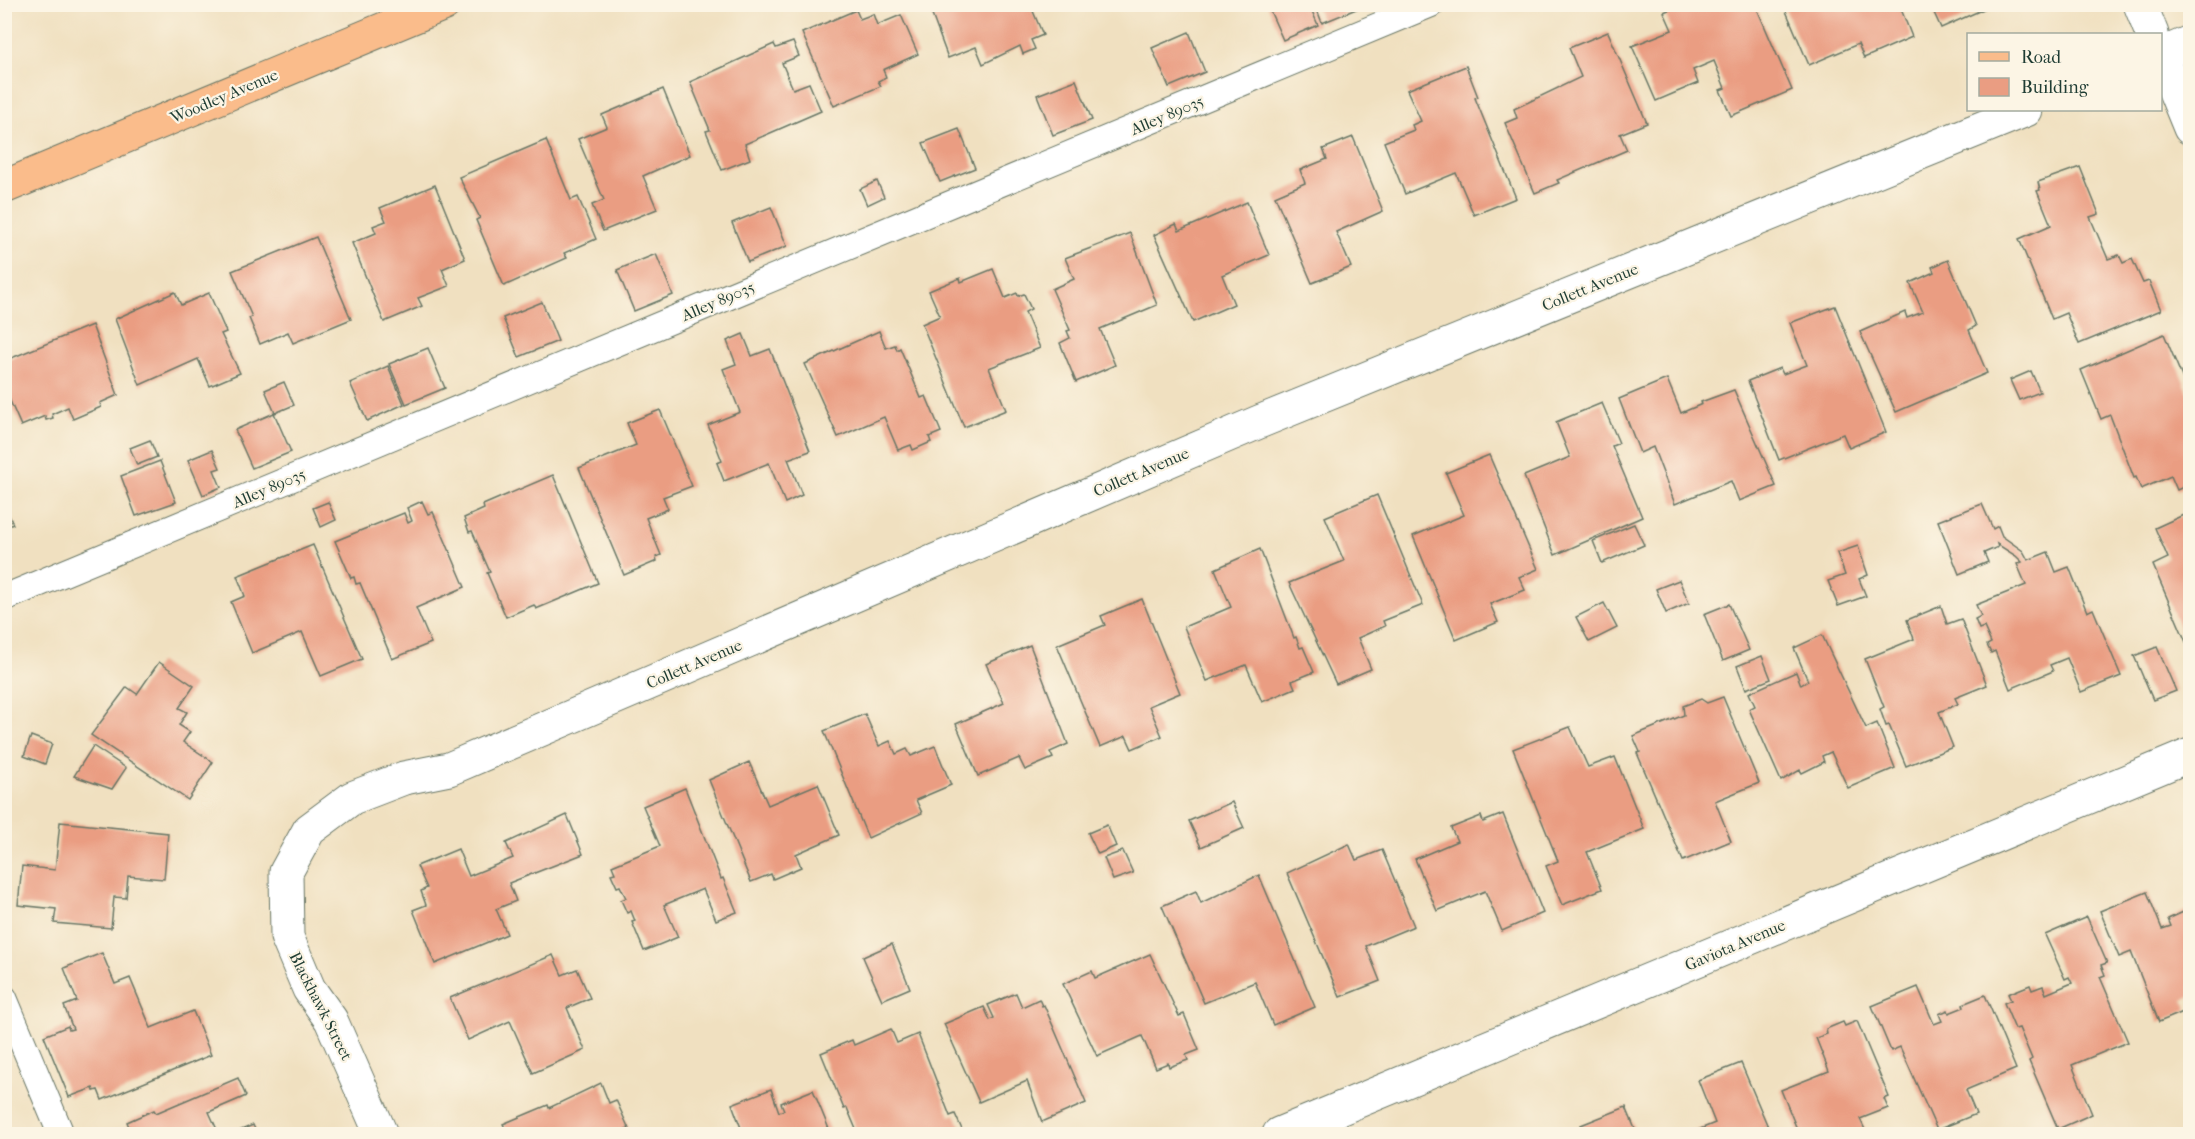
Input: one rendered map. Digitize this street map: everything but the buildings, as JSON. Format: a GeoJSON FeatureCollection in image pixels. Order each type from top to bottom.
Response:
{"type":"FeatureCollection","features":[{"type":"Feature","properties":{"kind":"main road","name":"Woodley Avenue"},"geometry":{"type":"LineString","coordinates":[[4,187],[444,4]]}},
{"type":"Feature","properties":{"kind":"street"},"geometry":{"type":"LineString","coordinates":[[2140,4],[2152,33]]}},
{"type":"Feature","properties":{"kind":"street"},"geometry":{"type":"LineString","coordinates":[[2162,54],[2190,42]]}},
{"type":"Feature","properties":{"kind":"street"},"geometry":{"type":"LineString","coordinates":[[2162,60],[2190,128]]}},
{"type":"Feature","properties":{"kind":"street","name":"Collett Avenue"},"geometry":{"type":"LineString","coordinates":[[286,872],[309,830],[352,798],[404,778],[449,769],[1259,422],[2024,111]]}},
{"type":"Feature","properties":{"kind":"street","name":"Gaviota Avenue"},"geometry":{"type":"LineString","coordinates":[[1279,1134],[2190,755]]}},
{"type":"Feature","properties":{"kind":"street","name":"Blackhawk Street"},"geometry":{"type":"LineString","coordinates":[[286,872],[287,937],[309,989],[331,1020],[381,1134]]}},
{"type":"Feature","properties":{"kind":"lane","name":"Alley 89035"},"geometry":{"type":"LineString","coordinates":[[4,598],[1431,4]]}},
{"type":"Feature","properties":{"kind":"lane"},"geometry":{"type":"LineString","coordinates":[[4,999],[60,1134]]}}]}
